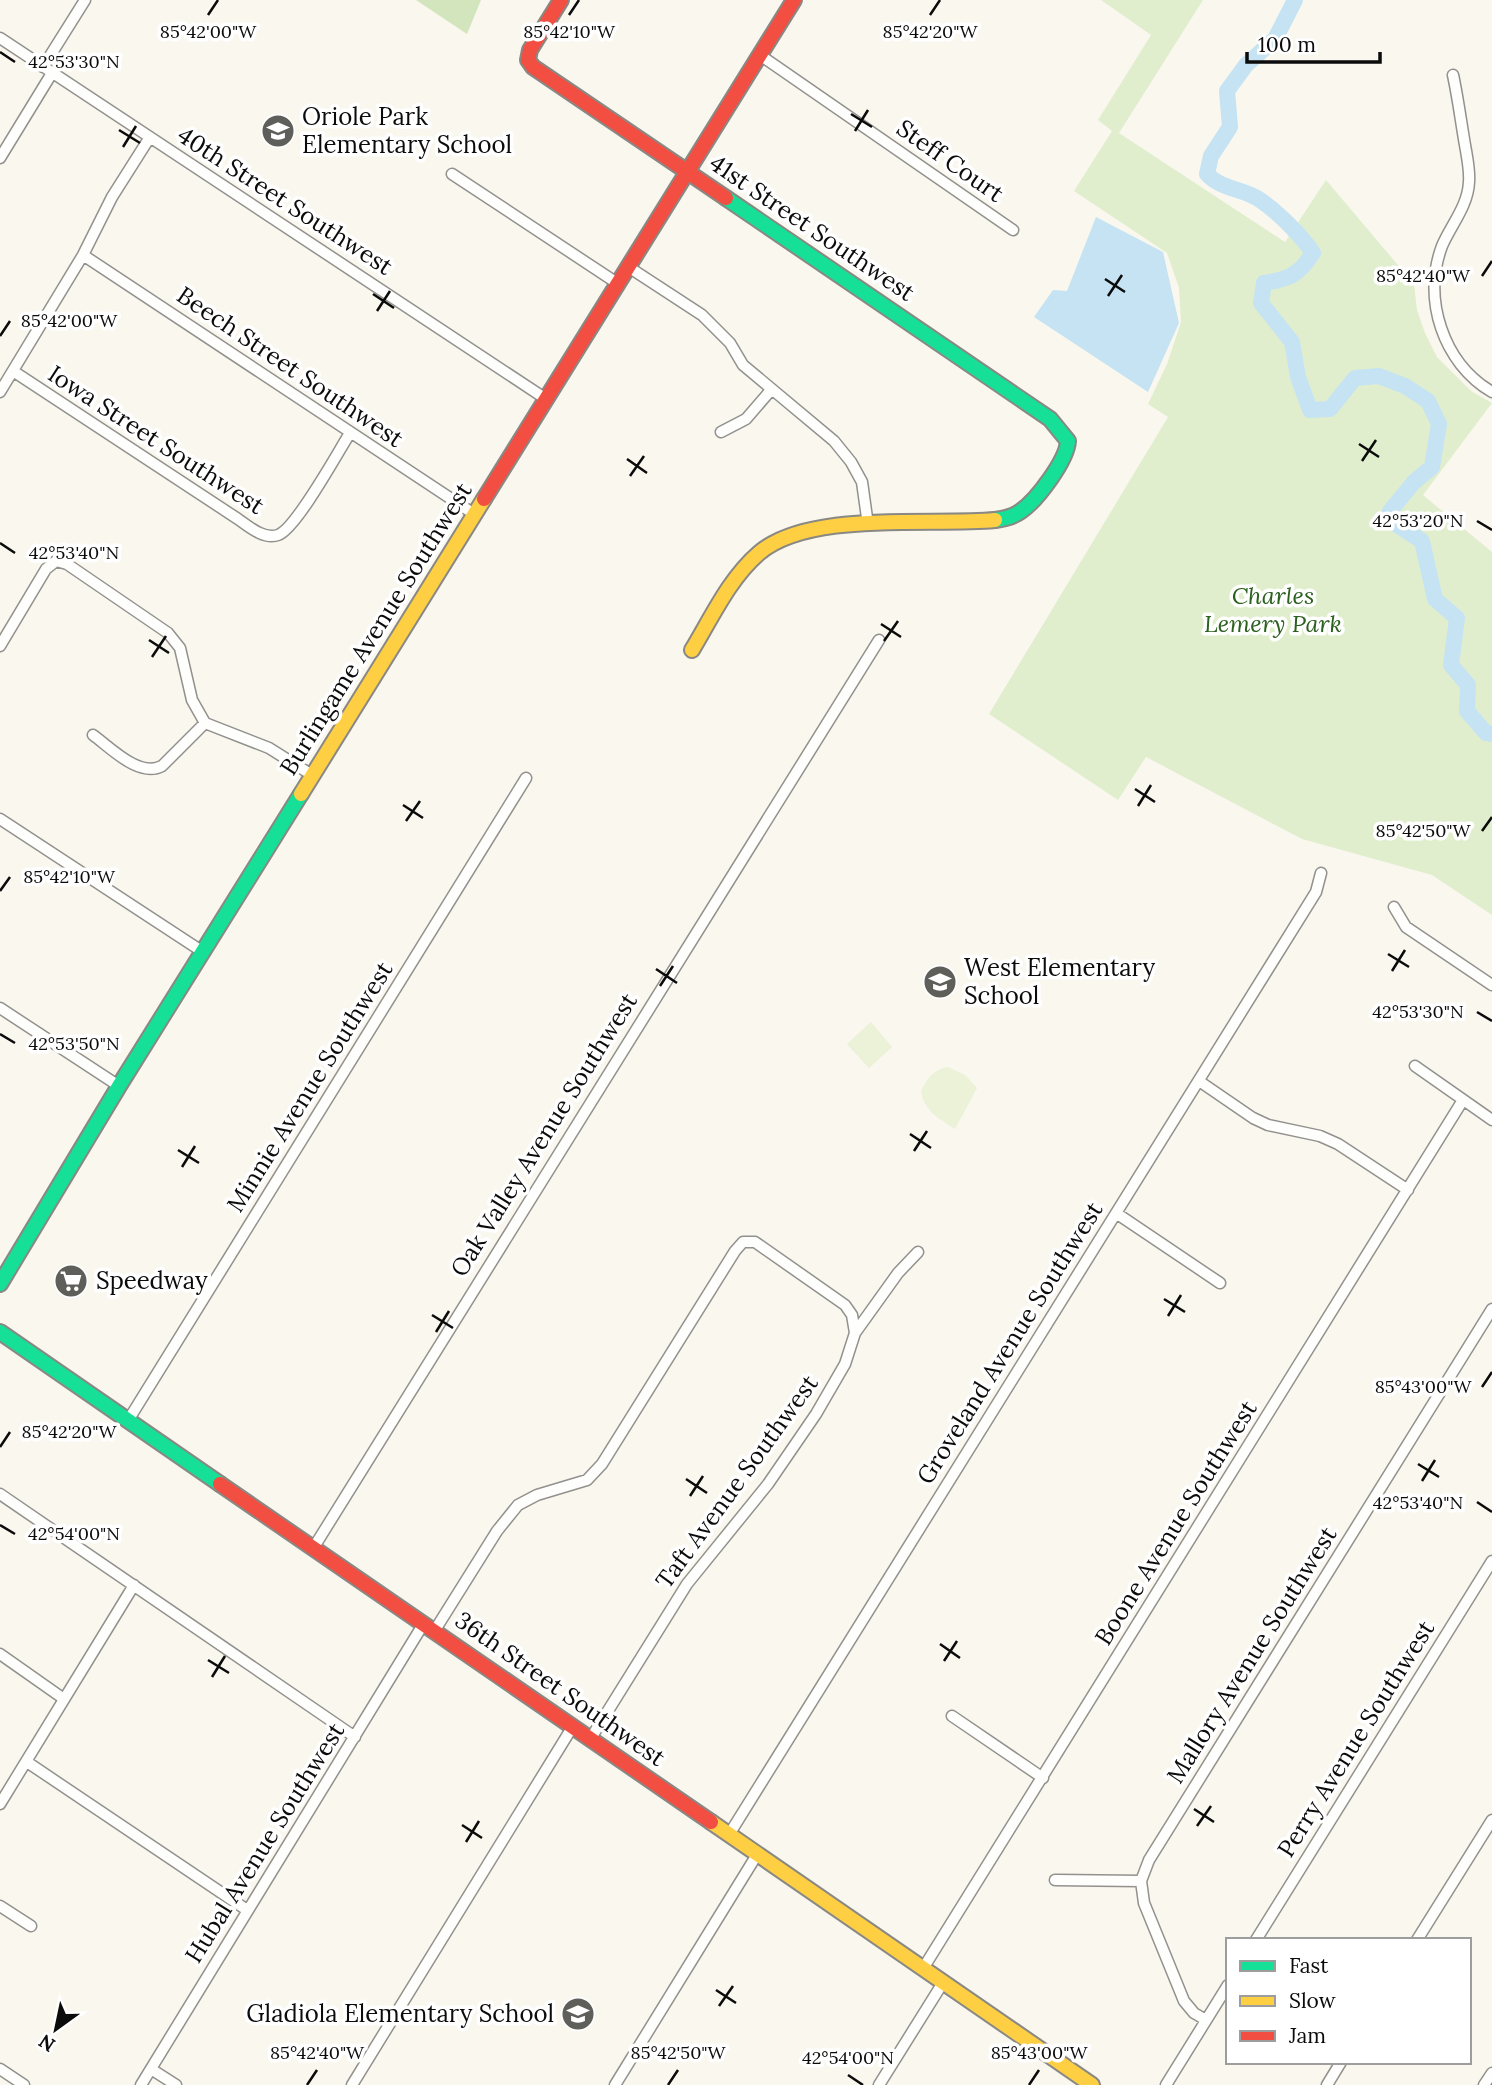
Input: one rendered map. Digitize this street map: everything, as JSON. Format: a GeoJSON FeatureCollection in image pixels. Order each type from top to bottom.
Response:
{"type":"FeatureCollection","features":[{"type":"Feature","properties":{"kind":"street"},"geometry":{"type":"LineString","coordinates":[[0,158],[85,0]]}},
{"type":"Feature","properties":{"kind":"street","name":"41st Street Southwest"},"geometry":{"type":"LineString","coordinates":[[561,0],[530,50],[528,60],[533,67],[1050,419],[1068,438],[1069,449],[1042,491],[1016,515],[992,521],[868,525]]}},
{"type":"Feature","properties":{"kind":"street","name":"Burlingame Avenue Southwest"},"geometry":{"type":"LineString","coordinates":[[0,1283],[118,1086],[794,0]]}},
{"type":"Feature","properties":{"kind":"street","name":"40th Street Southwest"},"geometry":{"type":"LineString","coordinates":[[0,38],[546,398]]}},
{"type":"Feature","properties":{"kind":"street","name":"Steff Court"},"geometry":{"type":"LineString","coordinates":[[760,55],[1013,230]]}},
{"type":"Feature","properties":{"kind":"street"},"geometry":{"type":"LineString","coordinates":[[1453,75],[1470,180],[1467,198],[1437,262],[1434,304],[1446,342],[1460,364],[1479,384],[1492,392]]}},
{"type":"Feature","properties":{"kind":"street"},"geometry":{"type":"LineString","coordinates":[[0,392],[83,255],[112,197],[150,137]]}},
{"type":"Feature","properties":{"kind":"street"},"geometry":{"type":"LineString","coordinates":[[452,174],[617,282]]}},
{"type":"Feature","properties":{"kind":"street","name":"Beech Street Southwest"},"geometry":{"type":"LineString","coordinates":[[83,255],[474,514]]}},
{"type":"Feature","properties":{"kind":"street"},"geometry":{"type":"LineString","coordinates":[[627,266],[702,316],[730,343],[743,365],[834,441],[851,462],[862,482],[868,525],[811,530],[771,544],[742,571],[692,650]]}},
{"type":"Feature","properties":{"kind":"street","name":"Iowa Street Southwest"},"geometry":{"type":"LineString","coordinates":[[13,371],[267,536],[278,535],[296,519],[350,433]]}},
{"type":"Feature","properties":{"kind":"street"},"geometry":{"type":"LineString","coordinates":[[721,432],[746,419],[771,390]]}},
{"type":"Feature","properties":{"kind":"street"},"geometry":{"type":"LineString","coordinates":[[0,646],[46,569],[56,561],[67,564],[168,633],[180,648],[192,700],[205,723],[269,748],[313,775]]}},
{"type":"Feature","properties":{"kind":"street","name":"Oak Valley Avenue Southwest"},"geometry":{"type":"LineString","coordinates":[[314,1548],[878,640]]}},
{"type":"Feature","properties":{"kind":"street"},"geometry":{"type":"LineString","coordinates":[[93,735],[137,766],[155,770],[205,723]]}},
{"type":"Feature","properties":{"kind":"street","name":"Minnie Avenue Southwest"},"geometry":{"type":"LineString","coordinates":[[129,1419],[526,778]]}},
{"type":"Feature","properties":{"kind":"street"},"geometry":{"type":"LineString","coordinates":[[0,819],[202,952]]}},
{"type":"Feature","properties":{"kind":"street","name":"Groveland Avenue Southwest"},"geometry":{"type":"LineString","coordinates":[[730,1833],[1316,892],[1321,873]]}},
{"type":"Feature","properties":{"kind":"street"},"geometry":{"type":"LineString","coordinates":[[1394,907],[1406,927],[1492,985]]}},
{"type":"Feature","properties":{"kind":"street"},"geometry":{"type":"LineString","coordinates":[[0,1008],[118,1086]]}},
{"type":"Feature","properties":{"kind":"street"},"geometry":{"type":"LineString","coordinates":[[1415,1066],[1492,1120]]}},
{"type":"Feature","properties":{"kind":"street"},"geometry":{"type":"LineString","coordinates":[[1199,1081],[1253,1118],[1268,1125],[1320,1136],[1338,1144],[1408,1191]]}},
{"type":"Feature","properties":{"kind":"street","name":"Boone Avenue Southwest"},"geometry":{"type":"LineString","coordinates":[[924,1967],[1463,1100]]}},
{"type":"Feature","properties":{"kind":"street"},"geometry":{"type":"LineString","coordinates":[[1116,1213],[1220,1283]]}},
{"type":"Feature","properties":{"kind":"street","name":"Hubal Avenue Southwest"},"geometry":{"type":"LineString","coordinates":[[141,2085],[355,1737],[497,1531],[518,1505],[537,1495],[587,1480],[602,1464],[743,1242],[755,1242],[845,1305],[852,1315],[855,1333]]}},
{"type":"Feature","properties":{"kind":"street","name":"Taft Avenue Southwest"},"geometry":{"type":"LineString","coordinates":[[591,1738],[687,1584],[777,1471],[816,1415],[845,1364],[855,1333],[898,1273],[918,1252]]}},
{"type":"Feature","properties":{"kind":"street","name":"Mallory Avenue Southwest"},"geometry":{"type":"LineString","coordinates":[[1141,1881],[1149,1860],[1492,1309]]}},
{"type":"Feature","properties":{"kind":"street","name":"36th Street Southwest"},"geometry":{"type":"LineString","coordinates":[[0,1332],[1092,2085]]}},
{"type":"Feature","properties":{"kind":"street"},"geometry":{"type":"LineString","coordinates":[[0,1494],[355,1737]]}},
{"type":"Feature","properties":{"kind":"street","name":"Perry Avenue Southwest"},"geometry":{"type":"LineString","coordinates":[[1257,1938],[1492,1561]]}},
{"type":"Feature","properties":{"kind":"street"},"geometry":{"type":"LineString","coordinates":[[0,1804],[134,1586]]}},
{"type":"Feature","properties":{"kind":"street"},"geometry":{"type":"LineString","coordinates":[[0,1654],[64,1699]]}},
{"type":"Feature","properties":{"kind":"street"},"geometry":{"type":"LineString","coordinates":[[952,1716],[1043,1778]]}},
{"type":"Feature","properties":{"kind":"street"},"geometry":{"type":"LineString","coordinates":[[352,2085],[573,1726]]}},
{"type":"Feature","properties":{"kind":"street"},"geometry":{"type":"LineString","coordinates":[[27,1762],[247,1910]]}},
{"type":"Feature","properties":{"kind":"street"},"geometry":{"type":"LineString","coordinates":[[1418,1938],[1492,1820]]}},
{"type":"Feature","properties":{"kind":"street"},"geometry":{"type":"LineString","coordinates":[[615,2085],[758,1853]]}},
{"type":"Feature","properties":{"kind":"street"},"geometry":{"type":"LineString","coordinates":[[1055,1880],[1141,1881],[1144,1903],[1184,2001],[1194,2013],[1206,2020]]}},
{"type":"Feature","properties":{"kind":"street"},"geometry":{"type":"LineString","coordinates":[[0,1906],[31,1926]]}},
{"type":"Feature","properties":{"kind":"street"},"geometry":{"type":"LineString","coordinates":[[879,2085],[944,1981]]}},
{"type":"Feature","properties":{"kind":"street"},"geometry":{"type":"LineString","coordinates":[[1166,2085],[1226,1988]]}},
{"type":"Feature","properties":{"kind":"street"},"geometry":{"type":"LineString","coordinates":[[1327,2085],[1340,2064]]}},
{"type":"Feature","properties":{"kind":"street"},"geometry":{"type":"LineString","coordinates":[[152,2068],[176,2085]]}},
{"type":"Feature","properties":{"kind":"street"},"geometry":{"type":"LineString","coordinates":[[0,2069],[24,2085]]}},
{"type":"Feature","properties":{"kind":"street"},"geometry":{"type":"LineString","coordinates":[[1484,2085],[1492,2073]]}},
{"type":"Feature","properties":{"kind":"green space"},"geometry":{"type":"Polygon","coordinates":[[[416,0],[481,0],[467,34],[416,0]]]}},
{"type":"Feature","properties":{"kind":"green space","name":"Charles Lemery Park"},"geometry":{"type":"Polygon","coordinates":[[[1101,0],[1203,0],[1119,133],[1285,242],[1326,180],[1414,284],[1417,310],[1437,357],[1471,391],[1492,403],[1423,495],[1492,552],[1492,915],[1432,875],[1302,839],[1146,757],[1118,800],[989,714],[1168,417],[1148,404],[1167,364],[1181,322],[1179,288],[1167,253],[1074,191],[1112,131],[1098,120],[1151,35],[1101,0]]]}},
{"type":"Feature","properties":{"kind":"green space"},"geometry":{"type":"Polygon","coordinates":[[[871,1022],[892,1047],[869,1068],[847,1044],[871,1022]]]}},
{"type":"Feature","properties":{"kind":"green space"},"geometry":{"type":"Polygon","coordinates":[[[948,1067],[965,1075],[977,1088],[955,1129],[930,1110],[921,1092],[931,1075],[948,1067]]]}},
{"type":"Feature","properties":{"kind":"water"},"geometry":{"type":"Polygon","coordinates":[[[1096,217],[1163,252],[1179,323],[1148,392],[1034,317],[1053,290],[1067,291],[1096,217]]]}},
{"type":"Feature","properties":{"kind":"waterway"},"geometry":{"type":"LineString","coordinates":[[1295,0],[1275,39],[1246,65],[1227,91],[1230,127],[1211,156],[1207,174],[1218,183],[1251,195],[1264,203],[1288,223],[1313,253],[1293,275],[1264,283],[1261,303],[1292,342],[1298,377],[1310,410],[1330,409],[1355,378],[1379,376],[1405,386],[1428,401],[1439,424],[1432,467],[1414,482],[1390,511],[1394,523],[1422,541],[1435,599],[1457,618],[1451,665],[1468,685],[1467,711],[1486,733],[1492,734]]}},
{"type":"Feature","properties":{"kind":"traffic: fast"},"geometry":{"type":"LineString","coordinates":[[726,198],[1050,419],[1068,441],[1062,458],[1043,489],[1028,506],[1012,516],[995,520]]}},
{"type":"Feature","properties":{"kind":"traffic: fast"},"geometry":{"type":"LineString","coordinates":[[0,1284],[119,1086],[301,794]]}},
{"type":"Feature","properties":{"kind":"traffic: fast"},"geometry":{"type":"LineString","coordinates":[[0,1332],[220,1484]]}},
{"type":"Feature","properties":{"kind":"traffic: slow"},"geometry":{"type":"LineString","coordinates":[[301,794],[484,499]]}},
{"type":"Feature","properties":{"kind":"traffic: slow"},"geometry":{"type":"LineString","coordinates":[[692,650],[739,574],[759,553],[781,539],[839,525],[995,520]]}},
{"type":"Feature","properties":{"kind":"traffic: slow"},"geometry":{"type":"LineString","coordinates":[[711,1822],[1092,2085]]}},
{"type":"Feature","properties":{"kind":"traffic: jam"},"geometry":{"type":"LineString","coordinates":[[561,0],[530,50],[528,60],[533,67],[726,198]]}},
{"type":"Feature","properties":{"kind":"traffic: jam"},"geometry":{"type":"LineString","coordinates":[[484,499],[794,0]]}},
{"type":"Feature","properties":{"kind":"traffic: jam"},"geometry":{"type":"LineString","coordinates":[[220,1484],[711,1822]]}},
{"type":"Feature","properties":{"kind":"place","name":"Oriole Park Elementary School"},"geometry":{"type":"Point","coordinates":[278,131]}},
{"type":"Feature","properties":{"kind":"place","name":"West Elementary School"},"geometry":{"type":"Point","coordinates":[940,982]}},
{"type":"Feature","properties":{"kind":"place","name":"Speedway"},"geometry":{"type":"Point","coordinates":[71,1281]}},
{"type":"Feature","properties":{"kind":"place","name":"Gladiola Elementary School"},"geometry":{"type":"Point","coordinates":[578,2014]}}]}
